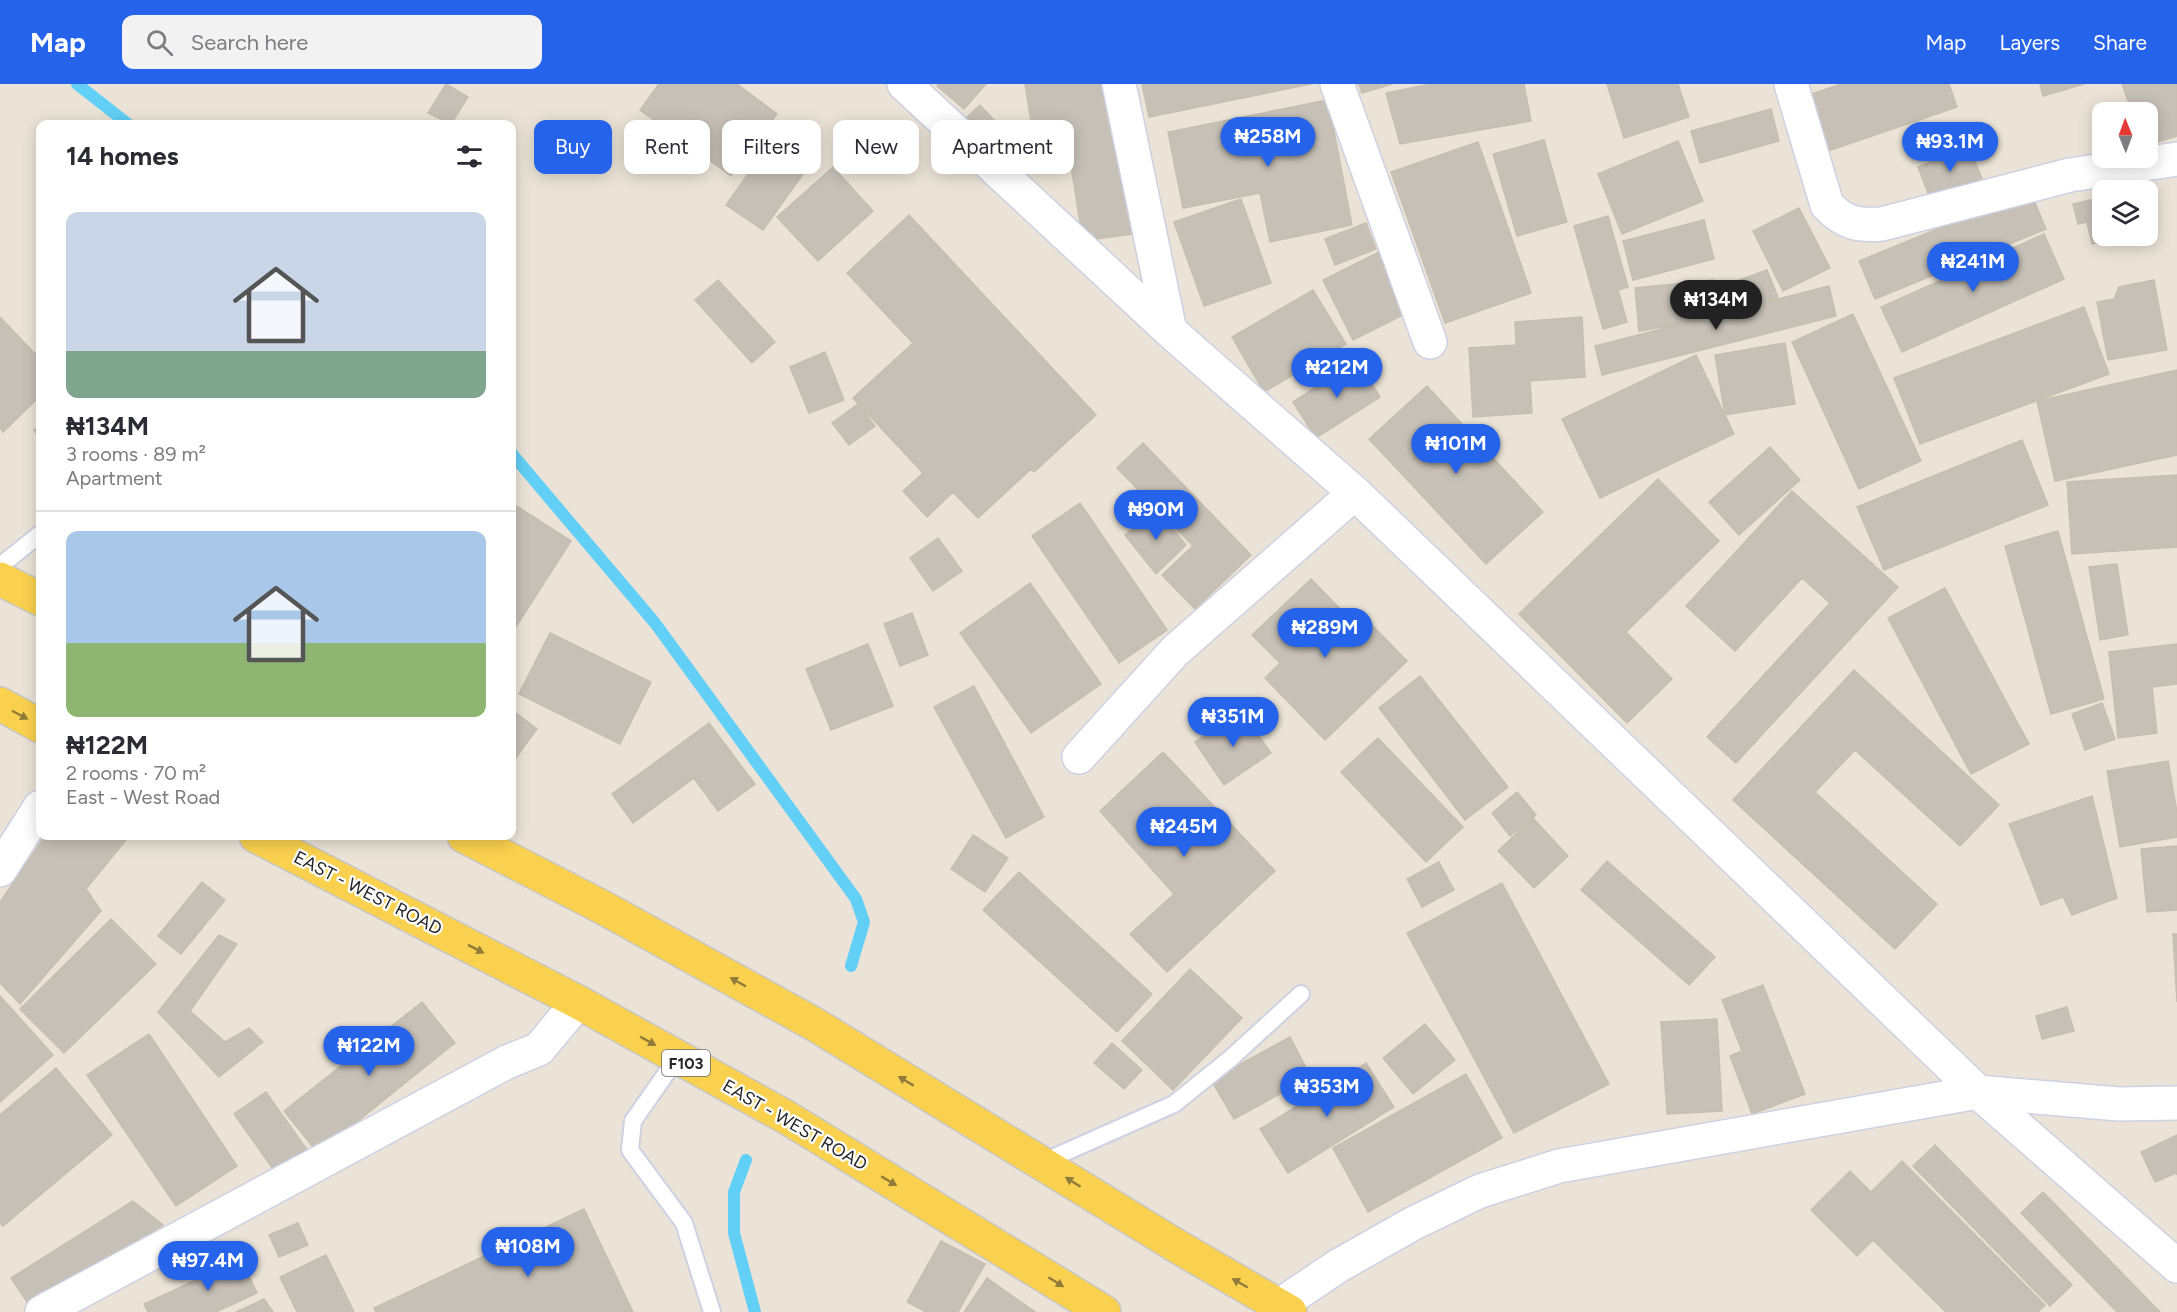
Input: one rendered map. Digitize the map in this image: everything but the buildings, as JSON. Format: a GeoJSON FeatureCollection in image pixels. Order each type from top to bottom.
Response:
{"type":"FeatureCollection","features":[{"type":"Feature","properties":{"kind":"main road"},"geometry":{"type":"LineString","coordinates":[[0,579],[36,597]]}},
{"type":"Feature","properties":{"kind":"main road"},"geometry":{"type":"LineString","coordinates":[[0,705],[36,724]]}},
{"type":"Feature","properties":{"kind":"main road","name":"EAST - WEST ROAD"},"geometry":{"type":"LineString","coordinates":[[264,840],[578,1002],[786,1118],[1104,1312]]}},
{"type":"Feature","properties":{"kind":"main road"},"geometry":{"type":"LineString","coordinates":[[472,840],[604,908],[814,1024],[1180,1248],[1285,1309]]}},
{"type":"Feature","properties":{"kind":"street"},"geometry":{"type":"LineString","coordinates":[[904,84],[1170,331],[1355,493],[1978,1092],[2177,1266]]}},
{"type":"Feature","properties":{"kind":"street"},"geometry":{"type":"LineString","coordinates":[[1119,84],[1170,331]]}},
{"type":"Feature","properties":{"kind":"street"},"geometry":{"type":"LineString","coordinates":[[1337,84],[1430,342]]}},
{"type":"Feature","properties":{"kind":"street"},"geometry":{"type":"LineString","coordinates":[[1791,84],[1827,205],[1837,215],[1852,223],[1882,224],[2070,175],[2177,159]]}},
{"type":"Feature","properties":{"kind":"street"},"geometry":{"type":"LineString","coordinates":[[1079,757],[1175,651],[1355,493]]}},
{"type":"Feature","properties":{"kind":"street"},"geometry":{"type":"LineString","coordinates":[[0,870],[36,813]]}},
{"type":"Feature","properties":{"kind":"street"},"geometry":{"type":"LineString","coordinates":[[42,1312],[507,1062],[539,1049],[578,1002]]}},
{"type":"Feature","properties":{"kind":"street"},"geometry":{"type":"LineString","coordinates":[[1285,1309],[1338,1266],[1412,1224],[1480,1191],[1559,1166],[1978,1092],[2119,1104],[2177,1103]]}},
{"type":"Feature","properties":{"kind":"lane"},"geometry":{"type":"LineString","coordinates":[[0,566],[36,537]]}},
{"type":"Feature","properties":{"kind":"lane"},"geometry":{"type":"LineString","coordinates":[[1041,1163],[1174,1104],[1231,1058],[1301,994]]}},
{"type":"Feature","properties":{"kind":"lane"},"geometry":{"type":"LineString","coordinates":[[677,1058],[633,1121],[630,1150],[684,1223],[712,1312]]}},
{"type":"Feature","properties":{"kind":"waterway"},"geometry":{"type":"LineString","coordinates":[[77,84],[123,120]]}},
{"type":"Feature","properties":{"kind":"waterway"},"geometry":{"type":"LineString","coordinates":[[516,459],[655,623],[856,899],[864,922],[851,966]]}},
{"type":"Feature","properties":{"kind":"waterway"},"geometry":{"type":"LineString","coordinates":[[746,1160],[734,1192],[734,1233],[755,1312]]}}]}
